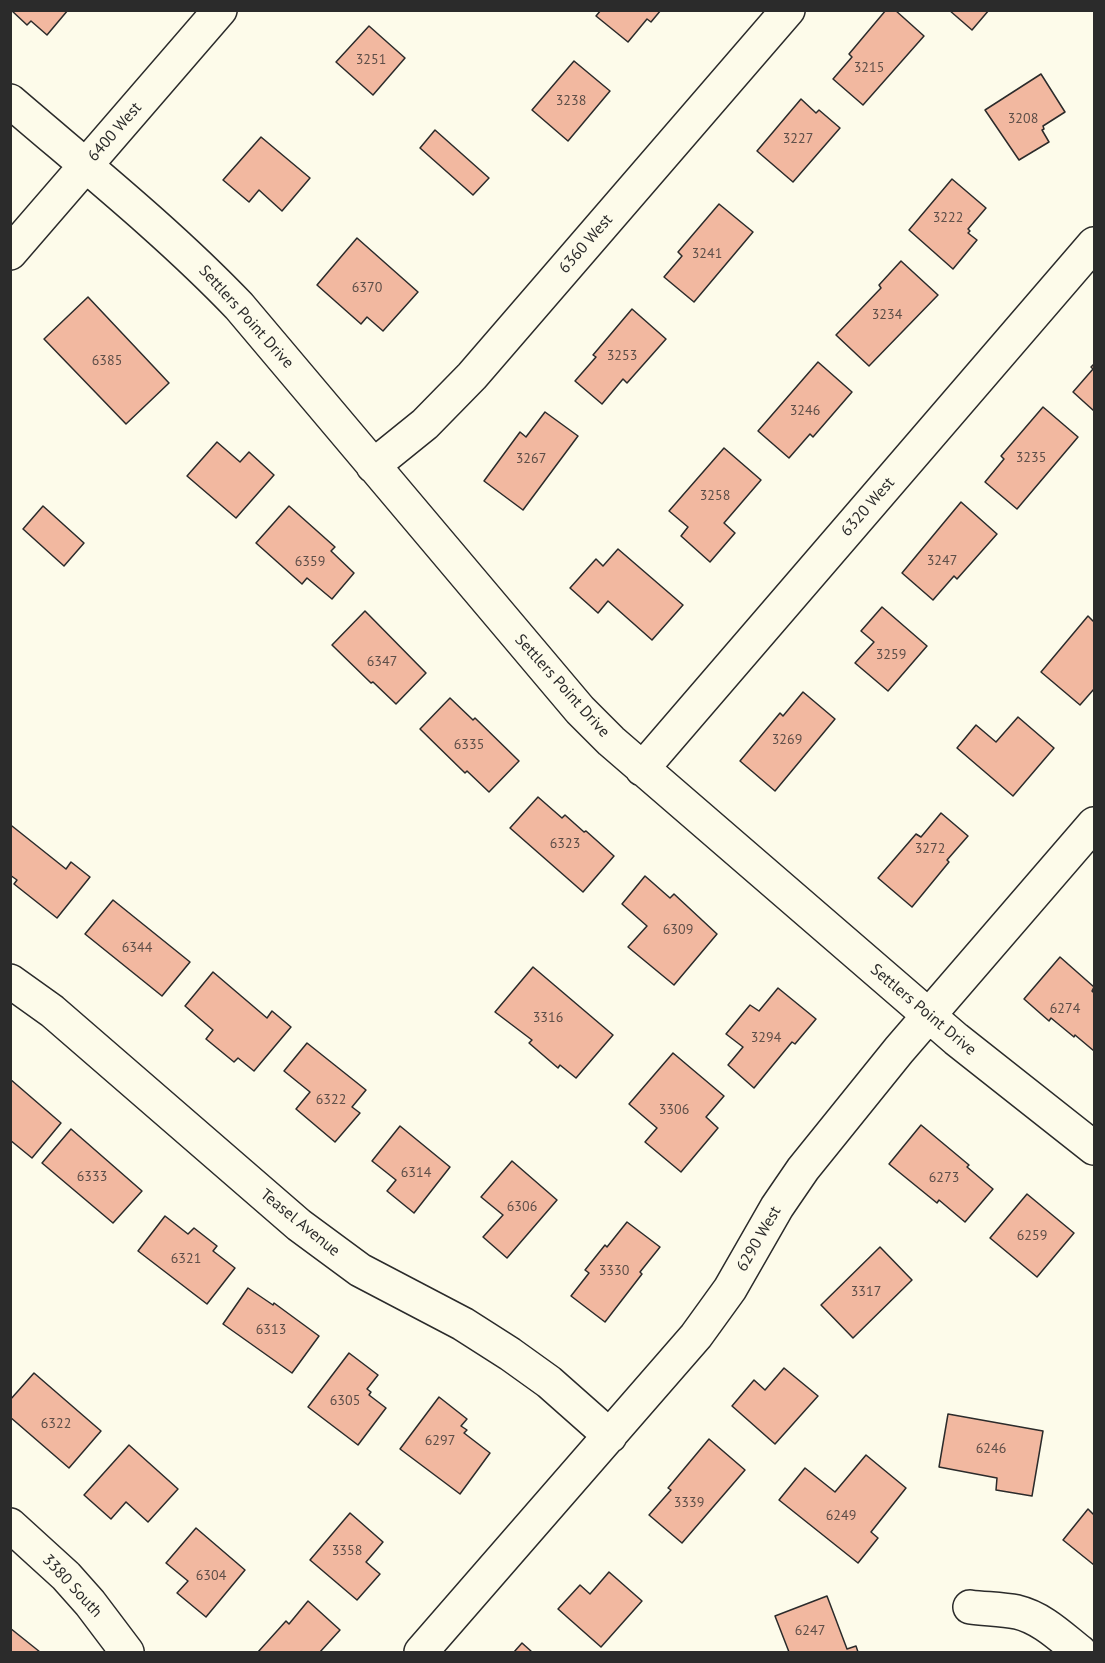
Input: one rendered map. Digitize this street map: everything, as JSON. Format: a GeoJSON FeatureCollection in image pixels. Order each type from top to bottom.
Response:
{"type":"FeatureCollection","features":[{"type":"Feature","properties":{"kind":"street","name":"6400 West"},"geometry":{"type":"LineString","coordinates":[[10,253],[220,10]]}},
{"type":"Feature","properties":{"kind":"street","name":"6360 West"},"geometry":{"type":"LineString","coordinates":[[373,466],[425,424],[472,376],[788,10]]}},
{"type":"Feature","properties":{"kind":"street","name":"Settlers Point Drive"},"geometry":{"type":"LineString","coordinates":[[10,101],[204,269],[239,306],[580,710],[642,769],[928,1016],[1095,1148]]}},
{"type":"Feature","properties":{"kind":"street","name":"6320 West"},"geometry":{"type":"LineString","coordinates":[[642,769],[1095,244]]}},
{"type":"Feature","properties":{"kind":"street","name":"6290 West"},"geometry":{"type":"LineString","coordinates":[[421,1653],[714,1313],[789,1188],[928,1016],[1095,824]]}},
{"type":"Feature","properties":{"kind":"street","name":"Teasel Avenue"},"geometry":{"type":"LineString","coordinates":[[10,981],[52,1011],[300,1225],[360,1270],[464,1324],[510,1354],[549,1382],[610,1436]]}},
{"type":"Feature","properties":{"kind":"street","name":"3380 South"},"geometry":{"type":"LineString","coordinates":[[10,1525],[66,1576],[90,1603],[127,1653]]}},
{"type":"Feature","properties":{"kind":"street"},"geometry":{"type":"LineString","coordinates":[[970,1607],[1018,1613],[1037,1620],[1052,1629],[1080,1653]]}},
{"type":"Feature","properties":{"kind":"building"},"geometry":{"type":"Polygon","coordinates":[[[11,10],[68,10],[47,35],[31,21],[27,25],[11,10]]]}},
{"type":"Feature","properties":{"kind":"building"},"geometry":{"type":"Polygon","coordinates":[[[601,10],[661,10],[651,22],[647,19],[628,42],[596,16],[601,10]]]}},
{"type":"Feature","properties":{"kind":"building"},"geometry":{"type":"Polygon","coordinates":[[[886,10],[895,10],[924,36],[863,105],[833,79],[852,57],[849,54],[886,10]]]}},
{"type":"Feature","properties":{"kind":"building"},"geometry":{"type":"Polygon","coordinates":[[[949,10],[989,10],[972,30],[949,10]]]}},
{"type":"Feature","properties":{"kind":"building"},"geometry":{"type":"Polygon","coordinates":[[[369,26],[405,58],[373,95],[336,62],[369,26]]]}},
{"type":"Feature","properties":{"kind":"building"},"geometry":{"type":"Polygon","coordinates":[[[574,61],[610,91],[568,141],[532,110],[574,61]]]}},
{"type":"Feature","properties":{"kind":"building"},"geometry":{"type":"Polygon","coordinates":[[[1041,74],[1065,112],[1043,126],[1042,130],[1049,142],[1019,160],[985,110],[1041,74]]]}},
{"type":"Feature","properties":{"kind":"building"},"geometry":{"type":"Polygon","coordinates":[[[801,99],[816,113],[819,110],[840,128],[793,182],[757,151],[801,99]]]}},
{"type":"Feature","properties":{"kind":"building"},"geometry":{"type":"Polygon","coordinates":[[[435,130],[489,178],[473,195],[420,148],[435,130]]]}},
{"type":"Feature","properties":{"kind":"building"},"geometry":{"type":"Polygon","coordinates":[[[261,137],[310,178],[282,211],[259,190],[249,202],[223,180],[261,137]]]}},
{"type":"Feature","properties":{"kind":"building"},"geometry":{"type":"Polygon","coordinates":[[[952,179],[986,208],[968,229],[970,231],[968,233],[977,240],[953,269],[909,230],[952,179]]]}},
{"type":"Feature","properties":{"kind":"building"},"geometry":{"type":"Polygon","coordinates":[[[719,204],[753,232],[694,302],[664,277],[682,256],[678,252],[719,204]]]}},
{"type":"Feature","properties":{"kind":"building"},"geometry":{"type":"Polygon","coordinates":[[[357,238],[418,292],[383,331],[367,317],[361,324],[317,285],[357,238]]]}},
{"type":"Feature","properties":{"kind":"building"},"geometry":{"type":"Polygon","coordinates":[[[901,261],[938,295],[869,366],[836,335],[881,288],[879,285],[901,261]]]}},
{"type":"Feature","properties":{"kind":"building"},"geometry":{"type":"Polygon","coordinates":[[[88,297],[169,383],[126,424],[44,339],[88,297]]]}},
{"type":"Feature","properties":{"kind":"building"},"geometry":{"type":"Polygon","coordinates":[[[632,309],[666,339],[627,383],[623,379],[602,404],[575,381],[596,357],[593,355],[632,309]]]}},
{"type":"Feature","properties":{"kind":"building"},"geometry":{"type":"Polygon","coordinates":[[[818,362],[852,392],[813,437],[810,434],[789,458],[758,431],[818,362]]]}},
{"type":"Feature","properties":{"kind":"building"},"geometry":{"type":"Polygon","coordinates":[[[1094,364],[1094,411],[1073,392],[1093,369],[1091,367],[1094,364]]]}},
{"type":"Feature","properties":{"kind":"building"},"geometry":{"type":"Polygon","coordinates":[[[1043,407],[1078,437],[1017,509],[985,482],[1004,459],[1001,456],[1043,407]]]}},
{"type":"Feature","properties":{"kind":"building"},"geometry":{"type":"Polygon","coordinates":[[[545,412],[578,436],[523,510],[484,481],[520,432],[526,437],[545,412]]]}},
{"type":"Feature","properties":{"kind":"building"},"geometry":{"type":"Polygon","coordinates":[[[217,442],[240,462],[249,452],[274,475],[236,518],[187,476],[217,442]]]}},
{"type":"Feature","properties":{"kind":"building"},"geometry":{"type":"Polygon","coordinates":[[[724,448],[761,480],[724,523],[735,533],[710,562],[681,536],[688,527],[669,511],[724,448]]]}},
{"type":"Feature","properties":{"kind":"building"},"geometry":{"type":"Polygon","coordinates":[[[961,502],[997,534],[957,579],[954,576],[933,600],[902,573],[961,502]]]}},
{"type":"Feature","properties":{"kind":"building"},"geometry":{"type":"Polygon","coordinates":[[[43,506],[84,543],[64,566],[23,529],[43,506]]]}},
{"type":"Feature","properties":{"kind":"building"},"geometry":{"type":"Polygon","coordinates":[[[289,506],[335,547],[331,551],[354,573],[332,599],[307,578],[302,584],[256,543],[289,506]]]}},
{"type":"Feature","properties":{"kind":"building"},"geometry":{"type":"Polygon","coordinates":[[[618,549],[683,605],[652,640],[608,601],[598,613],[570,588],[596,559],[603,566],[618,549]]]}},
{"type":"Feature","properties":{"kind":"building"},"geometry":{"type":"Polygon","coordinates":[[[882,607],[927,646],[888,691],[855,663],[874,642],[861,631],[882,607]]]}},
{"type":"Feature","properties":{"kind":"building"},"geometry":{"type":"Polygon","coordinates":[[[365,611],[426,673],[396,704],[332,645],[365,611]]]}},
{"type":"Feature","properties":{"kind":"building"},"geometry":{"type":"Polygon","coordinates":[[[1088,616],[1094,622],[1094,689],[1080,705],[1041,672],[1088,616]]]}},
{"type":"Feature","properties":{"kind":"building"},"geometry":{"type":"Polygon","coordinates":[[[803,692],[835,719],[775,791],[740,761],[780,713],[783,716],[803,692]]]}},
{"type":"Feature","properties":{"kind":"building"},"geometry":{"type":"Polygon","coordinates":[[[450,698],[473,720],[475,718],[519,761],[489,792],[467,771],[465,773],[420,729],[450,698]]]}},
{"type":"Feature","properties":{"kind":"building"},"geometry":{"type":"Polygon","coordinates":[[[1018,717],[1054,748],[1013,796],[957,748],[976,725],[996,742],[1018,717]]]}},
{"type":"Feature","properties":{"kind":"building"},"geometry":{"type":"Polygon","coordinates":[[[538,797],[562,818],[565,815],[584,832],[586,831],[614,856],[583,892],[510,828],[538,797]]]}},
{"type":"Feature","properties":{"kind":"building"},"geometry":{"type":"Polygon","coordinates":[[[941,813],[968,836],[912,907],[878,878],[916,834],[921,837],[941,813]]]}},
{"type":"Feature","properties":{"kind":"building"},"geometry":{"type":"Polygon","coordinates":[[[12,826],[66,869],[71,862],[90,877],[57,918],[14,884],[17,880],[10,875],[10,828],[12,826]]]}},
{"type":"Feature","properties":{"kind":"building"},"geometry":{"type":"Polygon","coordinates":[[[645,876],[670,898],[674,894],[717,934],[674,985],[628,947],[647,926],[622,904],[645,876]]]}},
{"type":"Feature","properties":{"kind":"building"},"geometry":{"type":"Polygon","coordinates":[[[113,900],[190,962],[162,996],[85,934],[113,900]]]}},
{"type":"Feature","properties":{"kind":"building"},"geometry":{"type":"Polygon","coordinates":[[[1060,957],[1094,987],[1092,991],[1094,993],[1094,1051],[1051,1018],[1049,1021],[1024,999],[1060,957]]]}},
{"type":"Feature","properties":{"kind":"building"},"geometry":{"type":"Polygon","coordinates":[[[533,967],[613,1035],[576,1078],[560,1065],[558,1068],[529,1043],[532,1040],[495,1012],[533,967]]]}},
{"type":"Feature","properties":{"kind":"building"},"geometry":{"type":"Polygon","coordinates":[[[213,972],[267,1018],[272,1011],[291,1027],[254,1071],[238,1058],[234,1062],[206,1039],[213,1030],[185,1006],[213,972]]]}},
{"type":"Feature","properties":{"kind":"building"},"geometry":{"type":"Polygon","coordinates":[[[778,988],[816,1019],[795,1044],[792,1042],[754,1088],[728,1065],[743,1047],[726,1034],[750,1005],[759,1011],[778,988]]]}},
{"type":"Feature","properties":{"kind":"building"},"geometry":{"type":"Polygon","coordinates":[[[307,1043],[366,1090],[352,1107],[360,1113],[335,1142],[296,1109],[310,1092],[284,1071],[307,1043]]]}},
{"type":"Feature","properties":{"kind":"building"},"geometry":{"type":"Polygon","coordinates":[[[673,1053],[724,1096],[706,1117],[718,1128],[681,1172],[645,1142],[657,1128],[629,1104],[673,1053]]]}},
{"type":"Feature","properties":{"kind":"building"},"geometry":{"type":"Polygon","coordinates":[[[10,1079],[61,1123],[32,1158],[10,1140],[10,1079]]]}},
{"type":"Feature","properties":{"kind":"building"},"geometry":{"type":"Polygon","coordinates":[[[921,1125],[969,1165],[967,1167],[993,1189],[965,1222],[939,1200],[937,1203],[889,1164],[921,1125]]]}},
{"type":"Feature","properties":{"kind":"building"},"geometry":{"type":"Polygon","coordinates":[[[400,1126],[450,1167],[414,1213],[387,1191],[396,1180],[372,1161],[400,1126]]]}},
{"type":"Feature","properties":{"kind":"building"},"geometry":{"type":"Polygon","coordinates":[[[71,1129],[142,1191],[113,1223],[42,1163],[71,1129]]]}},
{"type":"Feature","properties":{"kind":"building"},"geometry":{"type":"Polygon","coordinates":[[[512,1161],[557,1200],[507,1258],[483,1237],[503,1215],[481,1197],[512,1161]]]}},
{"type":"Feature","properties":{"kind":"building"},"geometry":{"type":"Polygon","coordinates":[[[1027,1194],[1074,1233],[1037,1277],[990,1238],[1027,1194]]]}},
{"type":"Feature","properties":{"kind":"building"},"geometry":{"type":"Polygon","coordinates":[[[165,1216],[188,1234],[194,1228],[217,1246],[213,1251],[235,1268],[207,1304],[138,1251],[165,1216]]]}},
{"type":"Feature","properties":{"kind":"building"},"geometry":{"type":"Polygon","coordinates":[[[627,1222],[660,1247],[605,1322],[571,1296],[589,1273],[585,1270],[627,1222]]]}},
{"type":"Feature","properties":{"kind":"building"},"geometry":{"type":"Polygon","coordinates":[[[880,1247],[912,1280],[853,1338],[821,1305],[880,1247]]]}},
{"type":"Feature","properties":{"kind":"building"},"geometry":{"type":"Polygon","coordinates":[[[248,1288],[273,1305],[274,1303],[319,1336],[292,1373],[223,1324],[248,1288]]]}},
{"type":"Feature","properties":{"kind":"building"},"geometry":{"type":"Polygon","coordinates":[[[349,1353],[378,1375],[367,1389],[371,1392],[369,1395],[386,1408],[358,1445],[308,1407],[349,1353]]]}},
{"type":"Feature","properties":{"kind":"building"},"geometry":{"type":"Polygon","coordinates":[[[784,1368],[818,1396],[775,1444],[732,1406],[754,1380],[765,1390],[784,1368]]]}},
{"type":"Feature","properties":{"kind":"building"},"geometry":{"type":"Polygon","coordinates":[[[34,1373],[101,1431],[69,1468],[10,1417],[10,1400],[34,1373]]]}},
{"type":"Feature","properties":{"kind":"building"},"geometry":{"type":"Polygon","coordinates":[[[439,1397],[467,1419],[461,1426],[467,1430],[464,1433],[490,1453],[460,1494],[400,1449],[439,1397]]]}},
{"type":"Feature","properties":{"kind":"building"},"geometry":{"type":"Polygon","coordinates":[[[948,1414],[1043,1431],[1032,1496],[996,1490],[997,1478],[939,1467],[948,1414]]]}},
{"type":"Feature","properties":{"kind":"building"},"geometry":{"type":"Polygon","coordinates":[[[709,1439],[745,1470],[682,1543],[649,1515],[671,1490],[668,1488],[709,1439]]]}},
{"type":"Feature","properties":{"kind":"building"},"geometry":{"type":"Polygon","coordinates":[[[129,1445],[178,1489],[148,1522],[126,1502],[111,1519],[84,1495],[129,1445]]]}},
{"type":"Feature","properties":{"kind":"building"},"geometry":{"type":"Polygon","coordinates":[[[866,1455],[906,1488],[871,1532],[878,1538],[858,1563],[779,1500],[805,1468],[835,1492],[866,1455]]]}},
{"type":"Feature","properties":{"kind":"building"},"geometry":{"type":"Polygon","coordinates":[[[1088,1509],[1094,1515],[1094,1565],[1063,1540],[1088,1509]]]}},
{"type":"Feature","properties":{"kind":"building"},"geometry":{"type":"Polygon","coordinates":[[[350,1513],[383,1542],[366,1562],[380,1574],[357,1600],[310,1560],[350,1513]]]}},
{"type":"Feature","properties":{"kind":"building"},"geometry":{"type":"Polygon","coordinates":[[[196,1528],[245,1570],[206,1617],[177,1593],[188,1581],[166,1563],[196,1528]]]}},
{"type":"Feature","properties":{"kind":"building"},"geometry":{"type":"Polygon","coordinates":[[[609,1572],[642,1601],[601,1647],[558,1609],[580,1585],[590,1594],[609,1572]]]}},
{"type":"Feature","properties":{"kind":"building"},"geometry":{"type":"Polygon","coordinates":[[[827,1596],[847,1649],[856,1646],[858,1652],[789,1652],[775,1616],[827,1596]]]}},
{"type":"Feature","properties":{"kind":"building"},"geometry":{"type":"Polygon","coordinates":[[[308,1601],[340,1630],[320,1652],[258,1652],[286,1621],[289,1624],[308,1601]]]}},
{"type":"Feature","properties":{"kind":"building"},"geometry":{"type":"Polygon","coordinates":[[[10,1628],[40,1652],[10,1652],[10,1628]]]}},
{"type":"Feature","properties":{"kind":"building"},"geometry":{"type":"Polygon","coordinates":[[[522,1643],[532,1652],[514,1652],[522,1643]]]}}]}
